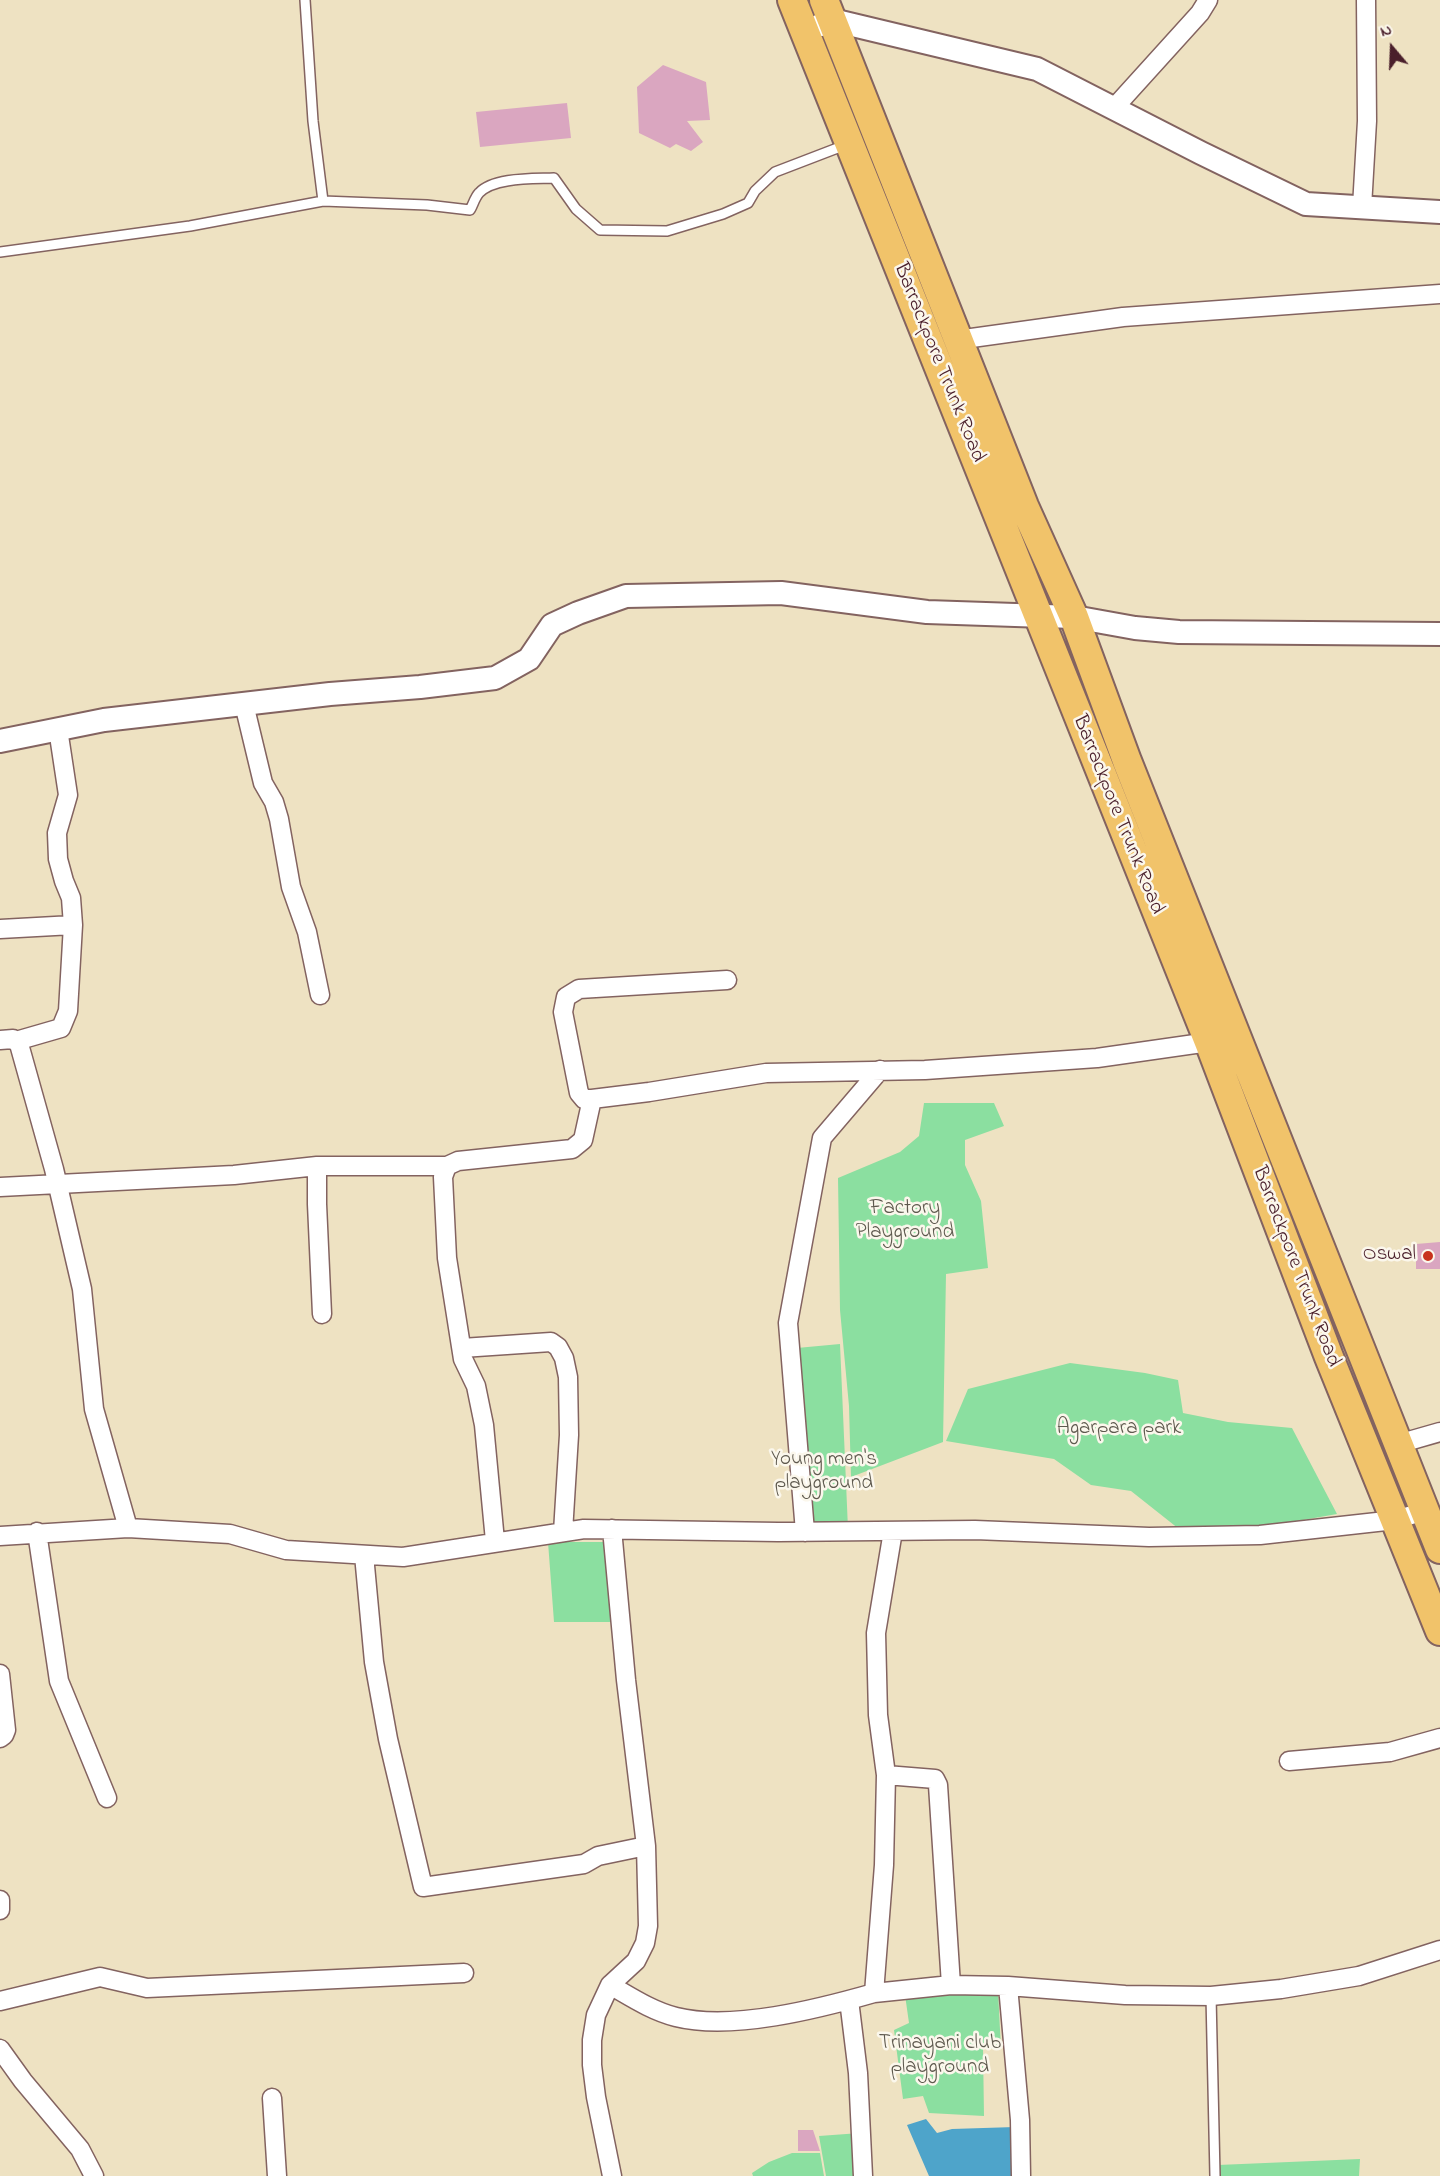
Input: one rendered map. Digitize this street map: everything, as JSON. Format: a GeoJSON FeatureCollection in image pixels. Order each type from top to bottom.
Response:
{"type":"FeatureCollection","features":[{"type":"Feature","properties":{"kind":"main road","name":"Barrackpore Trunk Road"},"geometry":{"type":"LineString","coordinates":[[792,0],[1209,1042],[1329,1357],[1440,1631]]}},
{"type":"Feature","properties":{"kind":"main road","name":"Barrackpore Trunk Road"},"geometry":{"type":"LineString","coordinates":[[828,10],[1024,506],[1074,617],[1127,761],[1440,1549]]}},
{"type":"Feature","properties":{"kind":"street"},"geometry":{"type":"LineString","coordinates":[[1114,108],[1200,13],[1208,0]]}},
{"type":"Feature","properties":{"kind":"street"},"geometry":{"type":"LineString","coordinates":[[1362,207],[1366,121],[1366,0]]}},
{"type":"Feature","properties":{"kind":"street"},"geometry":{"type":"LineString","coordinates":[[804,32],[828,10],[1037,69],[1306,204],[1440,212]]}},
{"type":"Feature","properties":{"kind":"street"},"geometry":{"type":"LineString","coordinates":[[957,340],[1123,318],[1440,294]]}},
{"type":"Feature","properties":{"kind":"street"},"geometry":{"type":"LineString","coordinates":[[0,741],[104,720],[495,678],[529,659],[552,625],[626,596],[781,593],[927,612],[1074,617],[1135,628],[1179,632],[1440,634]]}},
{"type":"Feature","properties":{"kind":"street"},"geometry":{"type":"LineString","coordinates":[[244,704],[263,783],[274,802],[279,819],[291,887],[307,932],[320,995]]}},
{"type":"Feature","properties":{"kind":"street"},"geometry":{"type":"LineString","coordinates":[[8,1040],[61,1028],[68,1011],[73,925],[71,898],[58,859],[57,832],[68,795],[58,729]]}},
{"type":"Feature","properties":{"kind":"street"},"geometry":{"type":"LineString","coordinates":[[0,929],[73,925]]}},
{"type":"Feature","properties":{"kind":"street"},"geometry":{"type":"LineString","coordinates":[[727,980],[579,989],[566,997],[562,1012],[579,1093],[584,1099],[592,1099],[766,1073],[925,1070],[1097,1058],[1209,1042]]}},
{"type":"Feature","properties":{"kind":"street"},"geometry":{"type":"LineString","coordinates":[[8,1040],[23,1055],[57,1183],[82,1289],[94,1409],[128,1528]]}},
{"type":"Feature","properties":{"kind":"street"},"geometry":{"type":"LineString","coordinates":[[806,1532],[788,1323],[822,1138],[880,1070]]}},
{"type":"Feature","properties":{"kind":"street"},"geometry":{"type":"LineString","coordinates":[[0,1187],[234,1175],[317,1166],[447,1166],[458,1161],[572,1149],[583,1140],[592,1099]]}},
{"type":"Feature","properties":{"kind":"street"},"geometry":{"type":"LineString","coordinates":[[317,1166],[322,1314]]}},
{"type":"Feature","properties":{"kind":"street"},"geometry":{"type":"LineString","coordinates":[[447,1166],[443,1178],[447,1258],[463,1359],[476,1386],[484,1425],[495,1542]]}},
{"type":"Feature","properties":{"kind":"street"},"geometry":{"type":"LineString","coordinates":[[462,1348],[551,1342],[558,1347],[564,1358],[568,1377],[569,1435],[563,1532]]}},
{"type":"Feature","properties":{"kind":"street"},"geometry":{"type":"LineString","coordinates":[[1398,1444],[1440,1432]]}},
{"type":"Feature","properties":{"kind":"street"},"geometry":{"type":"LineString","coordinates":[[0,1536],[128,1528],[230,1534],[286,1550],[403,1557],[584,1529],[806,1532],[975,1530],[1149,1537],[1249,1535],[1395,1520],[1425,1511]]}},
{"type":"Feature","properties":{"kind":"street"},"geometry":{"type":"LineString","coordinates":[[612,1529],[626,1680],[646,1846],[648,1926],[645,1943],[636,1961],[610,1985],[596,2015],[592,2040],[592,2065],[601,2128],[612,2176]]}},
{"type":"Feature","properties":{"kind":"street"},"geometry":{"type":"LineString","coordinates":[[874,1993],[884,1865],[886,1775],[878,1715],[876,1633],[893,1531]]}},
{"type":"Feature","properties":{"kind":"street"},"geometry":{"type":"LineString","coordinates":[[37,1532],[59,1681],[107,1798]]}},
{"type":"Feature","properties":{"kind":"street"},"geometry":{"type":"LineString","coordinates":[[364,1555],[376,1673],[390,1749],[423,1887],[584,1864],[598,1856],[646,1846]]}},
{"type":"Feature","properties":{"kind":"street"},"geometry":{"type":"LineString","coordinates":[[0,1674],[6,1730],[0,1738]]}},
{"type":"Feature","properties":{"kind":"street"},"geometry":{"type":"LineString","coordinates":[[1289,1761],[1390,1752],[1440,1738]]}},
{"type":"Feature","properties":{"kind":"street"},"geometry":{"type":"LineString","coordinates":[[886,1775],[928,1777],[935,1779],[938,1785],[951,1985]]}},
{"type":"Feature","properties":{"kind":"street"},"geometry":{"type":"LineString","coordinates":[[0,1900],[0,1910]]}},
{"type":"Feature","properties":{"kind":"street"},"geometry":{"type":"LineString","coordinates":[[610,1985],[649,2008],[676,2017],[725,2021],[753,2019],[874,1993],[951,1985],[1008,1986],[1125,1995],[1211,1996],[1324,1983],[1359,1976],[1440,1950]]}},
{"type":"Feature","properties":{"kind":"street"},"geometry":{"type":"LineString","coordinates":[[0,2001],[100,1977],[147,1988],[464,1973]]}},
{"type":"Feature","properties":{"kind":"street"},"geometry":{"type":"LineString","coordinates":[[1008,1986],[1020,2121],[1021,2176]]}},
{"type":"Feature","properties":{"kind":"street"},"geometry":{"type":"LineString","coordinates":[[849,2000],[861,2120],[863,2176]]}},
{"type":"Feature","properties":{"kind":"street"},"geometry":{"type":"LineString","coordinates":[[0,2049],[23,2081],[80,2149],[94,2176]]}},
{"type":"Feature","properties":{"kind":"street"},"geometry":{"type":"LineString","coordinates":[[272,2098],[277,2176]]}},
{"type":"Feature","properties":{"kind":"lane"},"geometry":{"type":"LineString","coordinates":[[305,0],[314,121],[323,201]]}},
{"type":"Feature","properties":{"kind":"lane"},"geometry":{"type":"LineString","coordinates":[[0,252],[190,226],[323,201],[470,210],[479,193],[492,185],[509,181],[554,178],[576,209],[600,230],[667,231],[748,203],[755,191],[775,172],[850,143]]}},
{"type":"Feature","properties":{"kind":"lane"},"geometry":{"type":"LineString","coordinates":[[1211,1996],[1215,2176]]}},
{"type":"Feature","properties":{"kind":"green space","name":"Factory Playground"},"geometry":{"type":"Polygon","coordinates":[[[924,1103],[994,1103],[1004,1126],[965,1140],[965,1165],[981,1201],[988,1268],[946,1274],[943,1442],[851,1477],[849,1406],[840,1310],[838,1178],[900,1152],[919,1136],[924,1103]]]}},
{"type":"Feature","properties":{"kind":"green space","name":"Young men's playground"},"geometry":{"type":"Polygon","coordinates":[[[840,1344],[848,1529],[805,1530],[797,1348],[840,1344]]]}},
{"type":"Feature","properties":{"kind":"green space","name":"Agarpara park"},"geometry":{"type":"Polygon","coordinates":[[[1070,1363],[1178,1380],[1183,1413],[1228,1422],[1292,1428],[1337,1514],[1258,1528],[1179,1529],[1131,1491],[1091,1485],[1054,1459],[946,1441],[968,1389],[1070,1363]]]}},
{"type":"Feature","properties":{"kind":"green space"},"geometry":{"type":"Polygon","coordinates":[[[548,1542],[609,1542],[617,1622],[554,1622],[548,1542]]]}},
{"type":"Feature","properties":{"kind":"green space","name":"Trinayani club playground"},"geometry":{"type":"Polygon","coordinates":[[[998,1991],[1001,2049],[983,2048],[984,2116],[929,2113],[923,2096],[903,2099],[894,2030],[909,2023],[905,1995],[998,1991]]]}},
{"type":"Feature","properties":{"kind":"green space"},"geometry":{"type":"Polygon","coordinates":[[[860,2133],[861,2176],[826,2176],[819,2136],[860,2133]]]}},
{"type":"Feature","properties":{"kind":"green space"},"geometry":{"type":"Polygon","coordinates":[[[792,2153],[820,2153],[824,2176],[753,2176],[752,2173],[769,2162],[792,2153]]]}},
{"type":"Feature","properties":{"kind":"green space"},"geometry":{"type":"Polygon","coordinates":[[[1360,2159],[1359,2176],[1218,2176],[1218,2165],[1360,2159]]]}},
{"type":"Feature","properties":{"kind":"water"},"geometry":{"type":"Polygon","coordinates":[[[926,2119],[937,2133],[952,2129],[1015,2127],[1016,2176],[929,2176],[907,2125],[926,2119]]]}},
{"type":"Feature","properties":{"kind":"building"},"geometry":{"type":"Polygon","coordinates":[[[663,65],[706,82],[710,120],[687,121],[703,142],[691,151],[676,144],[670,148],[639,133],[637,87],[663,65]]]}},
{"type":"Feature","properties":{"kind":"building"},"geometry":{"type":"Polygon","coordinates":[[[567,103],[571,138],[480,147],[476,112],[567,103]]]}},
{"type":"Feature","properties":{"kind":"building","name":"Oswal"},"geometry":{"type":"Polygon","coordinates":[[[1440,1242],[1440,1269],[1416,1269],[1416,1244],[1440,1242]]]}},
{"type":"Feature","properties":{"kind":"building"},"geometry":{"type":"Polygon","coordinates":[[[798,2130],[813,2130],[820,2151],[798,2151],[798,2130]]]}},
{"type":"Feature","properties":{"kind":"place","name":"Oswal"},"geometry":{"type":"Point","coordinates":[1428,1256]}}]}
